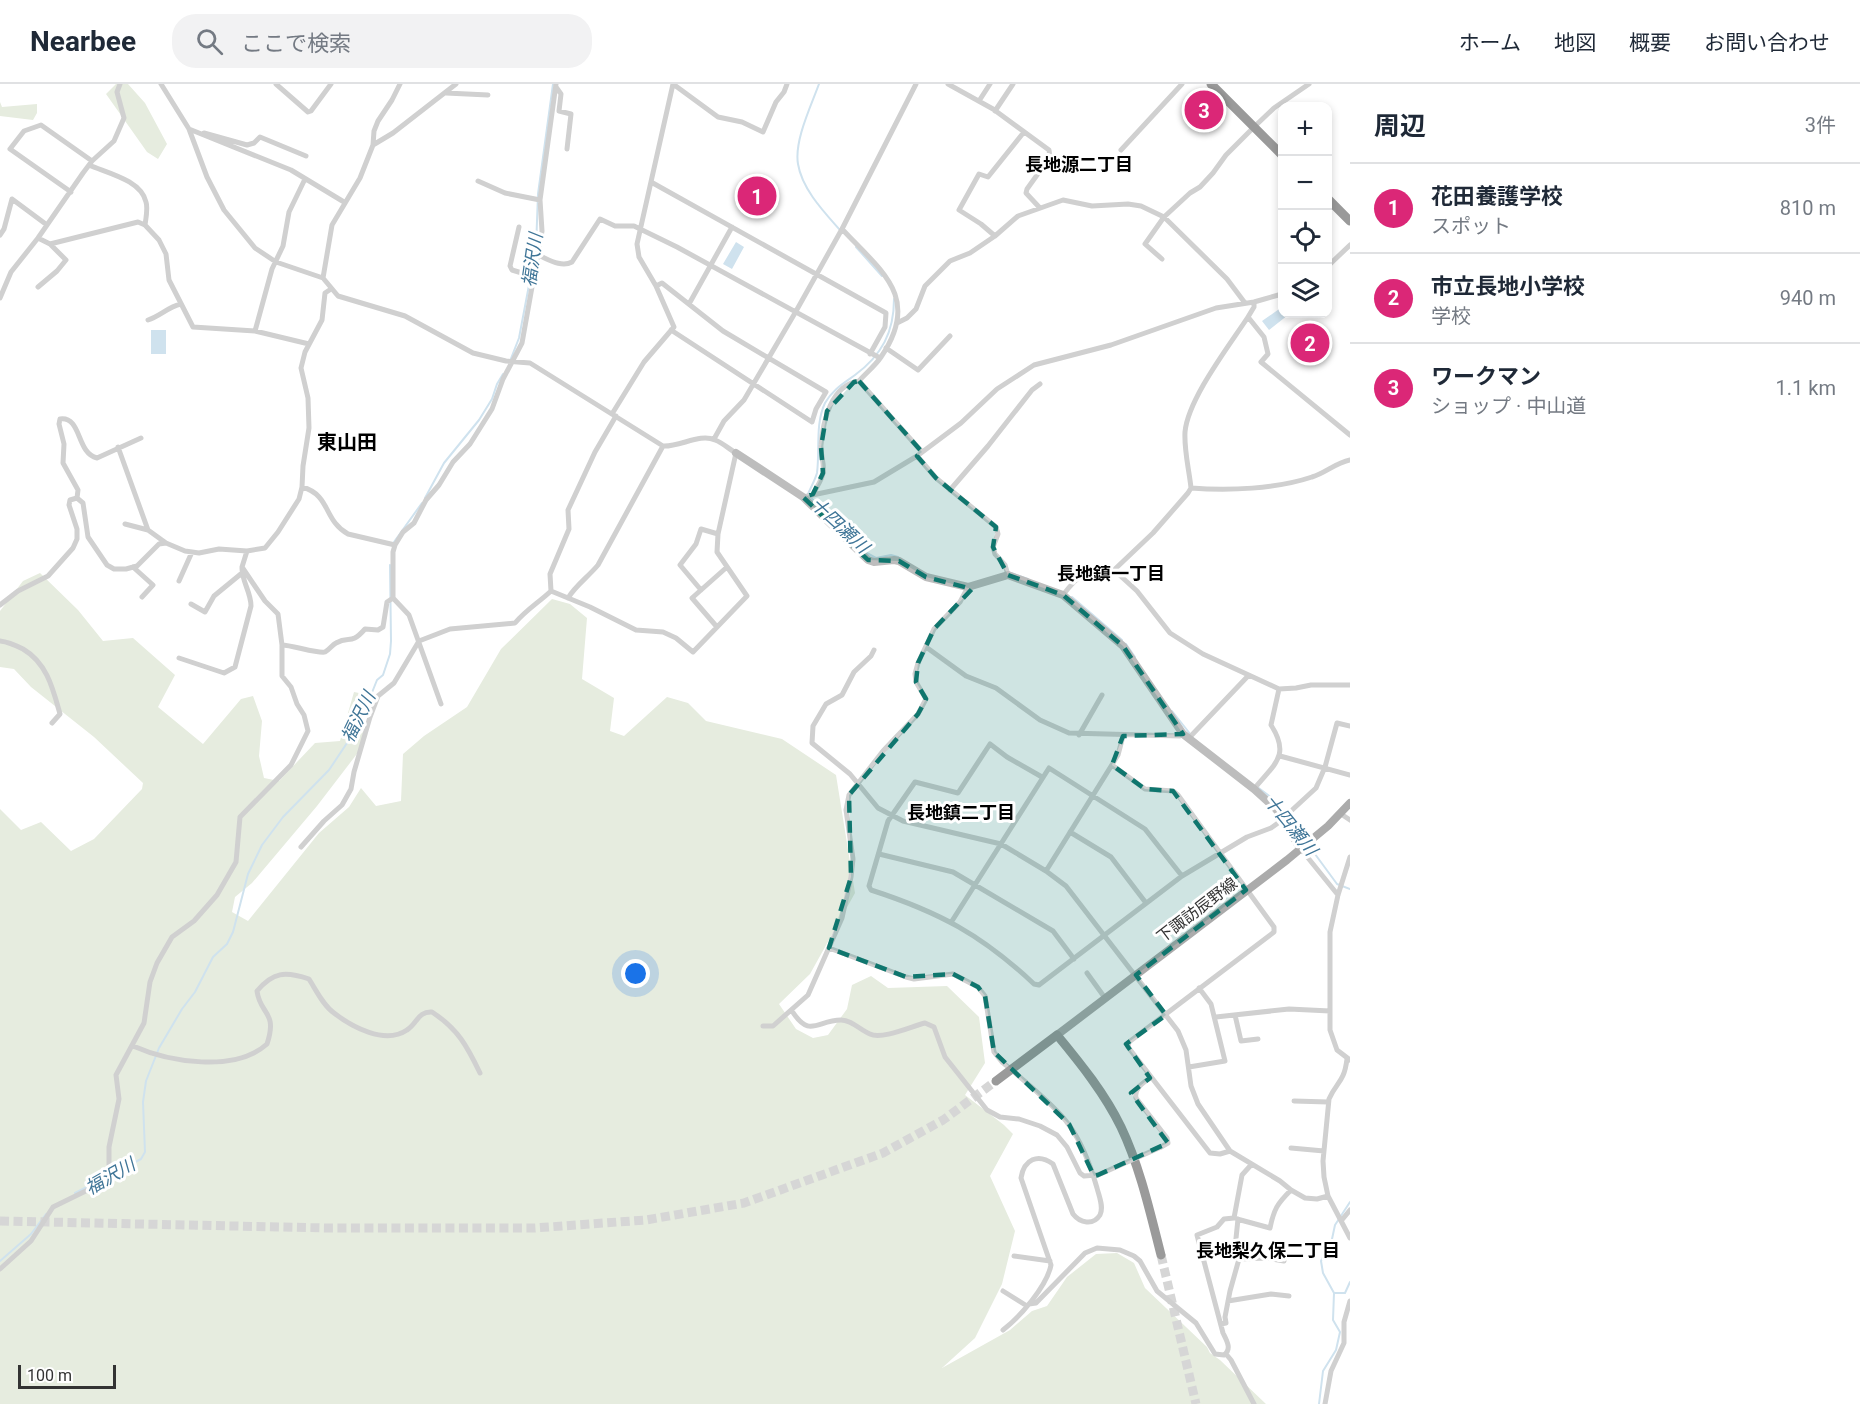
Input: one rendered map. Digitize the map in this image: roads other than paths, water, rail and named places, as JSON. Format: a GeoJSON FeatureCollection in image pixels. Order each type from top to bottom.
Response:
{"type":"FeatureCollection","features":[{"type":"Feature","properties":{"kind":"highway"},"geometry":{"type":"LineString","coordinates":[[1211,84],[1278,151]]}},
{"type":"Feature","properties":{"kind":"highway"},"geometry":{"type":"LineString","coordinates":[[1332,203],[1350,221]]}},
{"type":"Feature","properties":{"kind":"highway"},"geometry":{"type":"LineString","coordinates":[[996,1081],[1056,1037],[1087,1081],[1131,1153],[1141,1180],[1161,1255]]}},
{"type":"Feature","properties":{"kind":"main road","name":"下諏訪辰野線"},"geometry":{"type":"LineString","coordinates":[[1056,1037],[1300,848],[1341,814],[1350,803]]}},
{"type":"Feature","properties":{"kind":"street"},"geometry":{"type":"LineString","coordinates":[[0,298],[11,272],[38,238],[90,163],[114,141],[124,118],[117,92],[120,84]]}},
{"type":"Feature","properties":{"kind":"street"},"geometry":{"type":"LineString","coordinates":[[161,84],[189,129],[207,177],[224,210],[255,248],[276,262],[323,279],[331,289],[346,299],[405,316],[473,353],[513,362],[530,363],[663,446],[679,445],[704,438],[714,439],[803,497],[868,560],[874,562],[899,561],[926,577],[968,587],[1008,576],[1063,595],[1124,646],[1185,736],[1254,789],[1276,809],[1300,848],[1338,896]]}},
{"type":"Feature","properties":{"kind":"street"},"geometry":{"type":"LineString","coordinates":[[276,84],[308,112],[331,84]]}},
{"type":"Feature","properties":{"kind":"street"},"geometry":{"type":"LineString","coordinates":[[323,279],[332,225],[360,178],[373,145],[374,131],[378,121],[400,84]]}},
{"type":"Feature","properties":{"kind":"street"},"geometry":{"type":"LineString","coordinates":[[373,145],[393,133],[456,84]]}},
{"type":"Feature","properties":{"kind":"street"},"geometry":{"type":"LineString","coordinates":[[551,591],[550,574],[569,529],[568,510],[595,452],[644,362],[674,327],[656,286],[639,257],[637,244],[673,84],[718,117],[742,122],[763,132],[787,84]]}},
{"type":"Feature","properties":{"kind":"street"},"geometry":{"type":"LineString","coordinates":[[714,439],[724,421],[744,400],[770,357],[842,229],[916,84]]}},
{"type":"Feature","properties":{"kind":"street"},"geometry":{"type":"LineString","coordinates":[[948,84],[995,111],[1049,150],[1050,157],[1026,193],[1039,207]]}},
{"type":"Feature","properties":{"kind":"street"},"geometry":{"type":"LineString","coordinates":[[979,101],[990,84]]}},
{"type":"Feature","properties":{"kind":"street"},"geometry":{"type":"LineString","coordinates":[[995,111],[1013,84]]}},
{"type":"Feature","properties":{"kind":"street"},"geometry":{"type":"LineString","coordinates":[[1121,150],[1182,84]]}},
{"type":"Feature","properties":{"kind":"street"},"geometry":{"type":"LineString","coordinates":[[1162,259],[1145,244],[1164,217],[1200,187],[1214,173],[1226,155],[1274,108],[1309,84]]}},
{"type":"Feature","properties":{"kind":"street"},"geometry":{"type":"LineString","coordinates":[[556,86],[561,94],[559,111],[571,114],[567,149]]}},
{"type":"Feature","properties":{"kind":"street"},"geometry":{"type":"LineString","coordinates":[[441,704],[409,615],[393,598],[395,545],[403,532],[414,523],[426,500],[439,485],[453,462],[470,444],[492,409],[503,379],[522,343],[542,231],[540,200],[556,86]]}},
{"type":"Feature","properties":{"kind":"street"},"geometry":{"type":"LineString","coordinates":[[446,93],[488,95]]}},
{"type":"Feature","properties":{"kind":"street"},"geometry":{"type":"LineString","coordinates":[[71,192],[10,149],[24,131],[41,125],[90,163],[132,183],[142,191],[147,202],[145,225]]}},
{"type":"Feature","properties":{"kind":"street"},"geometry":{"type":"LineString","coordinates":[[189,129],[247,145],[254,143],[260,137],[306,156]]}},
{"type":"Feature","properties":{"kind":"street"},"geometry":{"type":"LineString","coordinates":[[197,131],[208,138],[291,170],[344,202]]}},
{"type":"Feature","properties":{"kind":"street"},"geometry":{"type":"LineString","coordinates":[[994,236],[981,224],[959,210],[979,174],[988,177],[1024,132]]}},
{"type":"Feature","properties":{"kind":"street"},"geometry":{"type":"LineString","coordinates":[[255,331],[283,246],[289,212],[305,179]]}},
{"type":"Feature","properties":{"kind":"street"},"geometry":{"type":"LineString","coordinates":[[478,181],[505,193],[540,200]]}},
{"type":"Feature","properties":{"kind":"street"},"geometry":{"type":"LineString","coordinates":[[651,182],[886,314],[885,327],[870,354]]}},
{"type":"Feature","properties":{"kind":"street"},"geometry":{"type":"LineString","coordinates":[[0,235],[4,229],[12,199],[47,225]]}},
{"type":"Feature","properties":{"kind":"street"},"geometry":{"type":"LineString","coordinates":[[897,323],[907,318],[916,309],[925,286],[950,261],[970,254],[1018,216],[1063,200],[1092,206],[1128,204],[1140,206],[1164,217],[1227,279],[1245,303]]}},
{"type":"Feature","properties":{"kind":"street"},"geometry":{"type":"LineString","coordinates":[[538,255],[560,264],[568,264],[572,262],[600,219],[615,226],[634,226],[677,247],[880,358]]}},
{"type":"Feature","properties":{"kind":"street"},"geometry":{"type":"LineString","coordinates":[[50,244],[138,222],[145,225],[159,240],[166,254],[169,280],[193,327],[255,331],[309,344]]}},
{"type":"Feature","properties":{"kind":"street"},"geometry":{"type":"LineString","coordinates":[[519,227],[510,266],[513,270],[535,277]]}},
{"type":"Feature","properties":{"kind":"street"},"geometry":{"type":"LineString","coordinates":[[688,304],[732,227]]}},
{"type":"Feature","properties":{"kind":"street"},"geometry":{"type":"LineString","coordinates":[[671,330],[812,422],[816,409],[832,394],[859,381],[880,358],[897,323],[898,300],[893,287],[886,276],[842,229]]}},
{"type":"Feature","properties":{"kind":"street"},"geometry":{"type":"LineString","coordinates":[[38,238],[50,244],[66,260],[57,272],[38,287]]}},
{"type":"Feature","properties":{"kind":"street"},"geometry":{"type":"LineString","coordinates":[[1330,264],[1350,244]]}},
{"type":"Feature","properties":{"kind":"street"},"geometry":{"type":"LineString","coordinates":[[656,286],[662,283],[723,331],[832,394]]}},
{"type":"Feature","properties":{"kind":"street"},"geometry":{"type":"LineString","coordinates":[[125,524],[148,530],[166,543],[185,551],[199,553],[219,549],[247,551],[265,548],[299,499],[309,428],[308,398],[301,368],[309,344],[322,320],[325,293],[331,289]]}},
{"type":"Feature","properties":{"kind":"street"},"geometry":{"type":"LineString","coordinates":[[803,497],[874,483],[961,423],[997,389],[1034,364],[1075,356],[1111,345],[1215,308],[1254,302],[1278,295]]}},
{"type":"Feature","properties":{"kind":"street"},"geometry":{"type":"LineString","coordinates":[[1063,595],[1074,580],[1082,574],[1090,571],[1114,570],[1153,533],[1191,488],[1185,450],[1185,430],[1191,412],[1206,381],[1254,307],[1254,302]]}},
{"type":"Feature","properties":{"kind":"street"},"geometry":{"type":"LineString","coordinates":[[148,320],[156,318],[172,306],[181,304]]}},
{"type":"Feature","properties":{"kind":"street"},"geometry":{"type":"LineString","coordinates":[[1248,317],[1264,337],[1268,354],[1261,362],[1266,368],[1350,435]]}},
{"type":"Feature","properties":{"kind":"street"},"geometry":{"type":"LineString","coordinates":[[886,348],[918,370],[950,336]]}},
{"type":"Feature","properties":{"kind":"street"},"geometry":{"type":"LineString","coordinates":[[859,381],[936,478],[996,527],[998,534],[993,547],[995,554],[1005,565],[1008,576]]}},
{"type":"Feature","properties":{"kind":"street"},"geometry":{"type":"LineString","coordinates":[[950,490],[1032,390],[1040,384]]}},
{"type":"Feature","properties":{"kind":"street"},"geometry":{"type":"LineString","coordinates":[[813,494],[823,473],[820,447],[832,394]]}},
{"type":"Feature","properties":{"kind":"street"},"geometry":{"type":"LineString","coordinates":[[76,498],[78,490],[63,463],[64,444],[60,419],[67,419],[74,424],[86,452],[97,458],[141,438]]}},
{"type":"Feature","properties":{"kind":"street"},"geometry":{"type":"LineString","coordinates":[[568,598],[574,587],[588,577],[598,565],[663,446]]}},
{"type":"Feature","properties":{"kind":"street"},"geometry":{"type":"LineString","coordinates":[[118,447],[148,530]]}},
{"type":"Feature","properties":{"kind":"street"},"geometry":{"type":"LineString","coordinates":[[551,591],[590,606],[636,630],[663,632],[676,638],[693,652],[747,596],[717,552],[718,534],[736,453]]}},
{"type":"Feature","properties":{"kind":"street"},"geometry":{"type":"LineString","coordinates":[[1191,488],[1252,488],[1274,485],[1313,477],[1340,462],[1350,460]]}},
{"type":"Feature","properties":{"kind":"street"},"geometry":{"type":"LineString","coordinates":[[302,487],[313,490],[319,495],[329,516],[342,531],[395,545]]}},
{"type":"Feature","properties":{"kind":"street"},"geometry":{"type":"LineString","coordinates":[[76,498],[83,503],[88,537],[107,565],[114,569],[133,567],[159,544],[166,543]]}},
{"type":"Feature","properties":{"kind":"street"},"geometry":{"type":"LineString","coordinates":[[0,605],[18,591],[48,576],[73,548],[77,539],[77,530],[69,505],[70,500],[76,498]]}},
{"type":"Feature","properties":{"kind":"street"},"geometry":{"type":"LineString","coordinates":[[701,590],[680,565],[696,544],[701,529],[718,534]]}},
{"type":"Feature","properties":{"kind":"street"},"geometry":{"type":"LineString","coordinates":[[191,604],[205,612],[214,596],[242,570],[247,551]]}},
{"type":"Feature","properties":{"kind":"street"},"geometry":{"type":"LineString","coordinates":[[179,581],[192,552]]}},
{"type":"Feature","properties":{"kind":"street"},"geometry":{"type":"LineString","coordinates":[[133,567],[153,585],[142,597]]}},
{"type":"Feature","properties":{"kind":"street"},"geometry":{"type":"LineString","coordinates":[[717,627],[692,598],[727,567]]}},
{"type":"Feature","properties":{"kind":"street"},"geometry":{"type":"LineString","coordinates":[[0,1269],[31,1241],[53,1206],[98,1185],[106,1175],[110,1166],[109,1147],[119,1099],[116,1075],[135,1047],[144,1023],[150,982],[157,963],[172,937],[194,921],[217,895],[236,862],[240,818],[291,765],[308,731],[304,715],[291,687],[282,676],[282,645],[278,615],[242,570]]}},
{"type":"Feature","properties":{"kind":"street"},"geometry":{"type":"LineString","coordinates":[[179,658],[224,673],[235,667],[251,606],[251,597],[242,570]]}},
{"type":"Feature","properties":{"kind":"street"},"geometry":{"type":"LineString","coordinates":[[1114,570],[1137,591],[1170,633],[1203,654],[1279,688],[1311,685],[1350,686]]}},
{"type":"Feature","properties":{"kind":"street"},"geometry":{"type":"LineString","coordinates":[[763,1026],[773,1026],[808,995],[830,948],[842,918],[851,878],[853,859],[846,810],[849,795],[883,751],[918,714],[926,699],[916,682],[915,674],[934,629],[960,602],[968,587]]}},
{"type":"Feature","properties":{"kind":"street"},"geometry":{"type":"LineString","coordinates":[[301,847],[342,805],[351,789],[354,772],[378,696],[394,683],[419,640],[450,629],[514,623],[527,608],[539,602],[551,591]]}},
{"type":"Feature","properties":{"kind":"street"},"geometry":{"type":"LineString","coordinates":[[282,645],[325,652],[337,642],[356,639],[365,629],[378,630],[382,627],[387,602],[393,598]]}},
{"type":"Feature","properties":{"kind":"street"},"geometry":{"type":"LineString","coordinates":[[0,641],[8,642],[28,652],[43,665],[54,691],[60,714],[52,723]]}},
{"type":"Feature","properties":{"kind":"street"},"geometry":{"type":"LineString","coordinates":[[926,647],[966,676],[996,688],[1040,720],[1057,729],[1079,735],[1185,736],[1248,676]]}},
{"type":"Feature","properties":{"kind":"street"},"geometry":{"type":"LineString","coordinates":[[874,650],[871,656],[854,672],[842,695],[826,704],[812,731],[812,743],[850,774],[878,808],[890,816],[1001,844],[1066,886],[1178,1031],[1186,1050],[1191,1086],[1198,1104],[1230,1151],[1305,1198],[1317,1199],[1328,1196]]}},
{"type":"Feature","properties":{"kind":"street"},"geometry":{"type":"LineString","coordinates":[[1254,789],[1280,756],[1280,740],[1271,724],[1279,688]]}},
{"type":"Feature","properties":{"kind":"street"},"geometry":{"type":"LineString","coordinates":[[1079,735],[1102,695]]}},
{"type":"Feature","properties":{"kind":"street"},"geometry":{"type":"LineString","coordinates":[[1042,777],[1007,757],[990,744],[958,793],[915,782],[890,816],[869,886],[871,890],[912,903],[952,921],[986,942],[1034,984],[1039,985],[1182,876],[1247,837],[1271,828],[1282,819],[1316,788],[1325,767],[1337,723],[1350,726]]}},
{"type":"Feature","properties":{"kind":"street"},"geometry":{"type":"LineString","coordinates":[[1046,871],[1118,755],[1123,736]]}},
{"type":"Feature","properties":{"kind":"street"},"geometry":{"type":"LineString","coordinates":[[1280,756],[1350,775]]}},
{"type":"Feature","properties":{"kind":"street"},"geometry":{"type":"LineString","coordinates":[[1112,765],[1145,789],[1173,791],[1274,927],[1274,932],[1129,1042],[1128,1047],[1210,1153],[1220,1154],[1230,1151]]}},
{"type":"Feature","properties":{"kind":"street"},"geometry":{"type":"LineString","coordinates":[[952,921],[1049,768],[1145,829],[1182,876]]}},
{"type":"Feature","properties":{"kind":"street"},"geometry":{"type":"LineString","coordinates":[[1341,814],[1350,820]]}},
{"type":"Feature","properties":{"kind":"street"},"geometry":{"type":"LineString","coordinates":[[1070,832],[1111,857],[1146,903]]}},
{"type":"Feature","properties":{"kind":"street"},"geometry":{"type":"LineString","coordinates":[[879,854],[953,872],[1053,931],[1074,959]]}},
{"type":"Feature","properties":{"kind":"street"},"geometry":{"type":"LineString","coordinates":[[1350,857],[1330,932],[1330,1030],[1337,1050],[1349,1060],[1346,1073],[1332,1092],[1328,1102],[1324,1151],[1324,1176],[1328,1196],[1350,1238]]}},
{"type":"Feature","properties":{"kind":"street"},"geometry":{"type":"LineString","coordinates":[[830,948],[906,977],[914,979],[953,974],[978,987],[985,996],[994,1052],[1069,1124],[1096,1175],[1101,1212],[1097,1218],[1084,1223],[1073,1214],[1053,1164],[1041,1158],[1035,1158],[1028,1161],[1022,1170],[1021,1178],[1050,1261],[1047,1279],[1028,1305],[1003,1330]]}},
{"type":"Feature","properties":{"kind":"street"},"geometry":{"type":"LineString","coordinates":[[1087,973],[1105,998]]}},
{"type":"Feature","properties":{"kind":"street"},"geometry":{"type":"LineString","coordinates":[[135,1047],[177,1060],[238,1060],[263,1048],[267,1044],[271,1024],[257,991],[267,979],[286,974],[309,979],[334,1013],[377,1035],[395,1036],[405,1032],[421,1014],[432,1012],[460,1034],[480,1073]]}},
{"type":"Feature","properties":{"kind":"street"},"geometry":{"type":"LineString","coordinates":[[1189,1067],[1225,1061],[1216,1017],[1211,1004],[1199,988]]}},
{"type":"Feature","properties":{"kind":"street"},"geometry":{"type":"LineString","coordinates":[[1216,1017],[1289,1009],[1330,1011]]}},
{"type":"Feature","properties":{"kind":"street"},"geometry":{"type":"LineString","coordinates":[[792,1011],[804,1026],[812,1027],[840,1020],[850,1022],[872,1035],[882,1036],[925,1023],[934,1027],[945,1057],[987,1110],[1000,1117],[1019,1119],[1040,1126],[1057,1135],[1084,1176],[1096,1175],[1168,1143],[1167,1138],[1136,1098],[1135,1093],[1138,1088],[1150,1078]]}},
{"type":"Feature","properties":{"kind":"street"},"geometry":{"type":"LineString","coordinates":[[1235,1015],[1241,1041],[1258,1039]]}},
{"type":"Feature","properties":{"kind":"street"},"geometry":{"type":"LineString","coordinates":[[1294,1101],[1328,1102]]}},
{"type":"Feature","properties":{"kind":"street"},"geometry":{"type":"LineString","coordinates":[[1292,1148],[1324,1151]]}},
{"type":"Feature","properties":{"kind":"street"},"geometry":{"type":"LineString","coordinates":[[1221,1324],[1226,1323],[1228,1301],[1239,1259],[1235,1248],[1236,1219],[1242,1175],[1251,1165]]}},
{"type":"Feature","properties":{"kind":"street"},"geometry":{"type":"LineString","coordinates":[[1003,1291],[1028,1305],[1036,1303],[1077,1260],[1091,1250],[1105,1247],[1120,1250],[1140,1261],[1156,1291],[1196,1323],[1215,1354],[1221,1356],[1226,1354],[1229,1343],[1221,1324],[1197,1235],[1217,1227],[1224,1219],[1236,1219],[1270,1228],[1274,1209],[1291,1190]]}},
{"type":"Feature","properties":{"kind":"street"},"geometry":{"type":"LineString","coordinates":[[1341,1221],[1350,1211]]}},
{"type":"Feature","properties":{"kind":"street"},"geometry":{"type":"LineString","coordinates":[[1014,1256],[1050,1261]]}},
{"type":"Feature","properties":{"kind":"street"},"geometry":{"type":"LineString","coordinates":[[1239,1259],[1266,1258],[1284,1261]]}},
{"type":"Feature","properties":{"kind":"street"},"geometry":{"type":"LineString","coordinates":[[1228,1301],[1271,1294],[1289,1296]]}},
{"type":"Feature","properties":{"kind":"street"},"geometry":{"type":"LineString","coordinates":[[1325,1404],[1331,1371],[1344,1343],[1344,1322],[1350,1301]]}},
{"type":"Feature","properties":{"kind":"street"},"geometry":{"type":"LineString","coordinates":[[1226,1354],[1254,1404]]}},
{"type":"Feature","properties":{"kind":"water"},"geometry":{"type":"Polygon","coordinates":[[[736,242],[744,247],[732,269],[723,264],[736,242]]]}},
{"type":"Feature","properties":{"kind":"water"},"geometry":{"type":"Polygon","coordinates":[[[1278,310],[1278,318],[1284,318],[1269,330],[1262,321],[1278,310]]]}},
{"type":"Feature","properties":{"kind":"water"},"geometry":{"type":"Polygon","coordinates":[[[151,330],[166,330],[166,354],[151,354],[151,330]]]}},
{"type":"Feature","properties":{"kind":"waterway","name":"福沢川"},"geometry":{"type":"LineString","coordinates":[[510,361],[519,338],[536,248],[538,194],[553,84]]}},
{"type":"Feature","properties":{"kind":"waterway","name":"十四瀬川"},"geometry":{"type":"LineString","coordinates":[[819,84],[798,145],[798,164],[809,191],[840,230]]}},
{"type":"Feature","properties":{"kind":"waterway","name":"十四瀬川"},"geometry":{"type":"LineString","coordinates":[[856,247],[882,276]]}},
{"type":"Feature","properties":{"kind":"waterway","name":"十四瀬川"},"geometry":{"type":"LineString","coordinates":[[820,508],[808,494],[817,473],[822,411],[831,394],[864,367],[885,342],[892,322],[894,299]]}},
{"type":"Feature","properties":{"kind":"waterway","name":"福沢川"},"geometry":{"type":"LineString","coordinates":[[425,498],[444,463],[479,420],[492,399],[503,374]]}},
{"type":"Feature","properties":{"kind":"waterway","name":"福沢川"},"geometry":{"type":"LineString","coordinates":[[394,542],[422,503]]}},
{"type":"Feature","properties":{"kind":"waterway","name":"十四瀬川"},"geometry":{"type":"LineString","coordinates":[[865,552],[876,558],[891,555],[898,557]]}},
{"type":"Feature","properties":{"kind":"waterway","name":"福沢川"},"geometry":{"type":"LineString","coordinates":[[107,1177],[141,1159],[145,1152],[143,1102],[146,1081],[159,1048],[195,992],[213,957],[227,944],[233,932],[248,874],[262,845],[283,817],[329,770],[351,737],[358,717],[367,705],[377,680],[383,675],[390,654],[391,641],[390,565]]}},
{"type":"Feature","properties":{"kind":"waterway","name":"十四瀬川"},"geometry":{"type":"LineString","coordinates":[[1011,573],[1028,579]]}},
{"type":"Feature","properties":{"kind":"waterway","name":"十四瀬川"},"geometry":{"type":"LineString","coordinates":[[1072,597],[1122,640]]}},
{"type":"Feature","properties":{"kind":"waterway","name":"十四瀬川"},"geometry":{"type":"LineString","coordinates":[[1126,644],[1135,657]]}},
{"type":"Feature","properties":{"kind":"waterway","name":"十四瀬川"},"geometry":{"type":"LineString","coordinates":[[1172,711],[1191,735]]}},
{"type":"Feature","properties":{"kind":"waterway","name":"十四瀬川"},"geometry":{"type":"LineString","coordinates":[[1256,786],[1276,801],[1337,884],[1350,889]]}},
{"type":"Feature","properties":{"kind":"waterway","name":"福沢川"},"geometry":{"type":"LineString","coordinates":[[75,1193],[99,1181]]}},
{"type":"Feature","properties":{"kind":"waterway","name":"十四瀬川"},"geometry":{"type":"LineString","coordinates":[[1319,1404],[1323,1371],[1336,1350],[1340,1332],[1333,1320],[1334,1293],[1323,1273],[1321,1261],[1332,1239],[1335,1225],[1350,1202]]}},
{"type":"Feature","properties":{"kind":"waterway","name":"福沢川"},"geometry":{"type":"LineString","coordinates":[[0,1261],[31,1234],[46,1214]]}},
{"type":"Feature","properties":{"kind":"waterway"},"geometry":{"type":"LineString","coordinates":[[1334,1293],[1345,1293],[1350,1282]]}},
{"type":"Feature","properties":{"kind":"tunnel"},"geometry":{"type":"LineString","coordinates":[[0,1221],[328,1228],[534,1228],[646,1220],[744,1203],[883,1153],[943,1120],[996,1081]]}},
{"type":"Feature","properties":{"kind":"tunnel"},"geometry":{"type":"LineString","coordinates":[[1161,1255],[1196,1404]]}},
{"type":"Feature","properties":{"kind":"place","name":"ワークマン"},"geometry":{"type":"Point","coordinates":[1204,110]}},
{"type":"Feature","properties":{"kind":"place","name":"花田養護学校"},"geometry":{"type":"Point","coordinates":[757,196]}},
{"type":"Feature","properties":{"kind":"place","name":"市立長地小学校"},"geometry":{"type":"Point","coordinates":[1310,343]}},
{"type":"Feature","properties":{"kind":"district","name":"長地源二丁目"},"geometry":{"type":"Point","coordinates":[1079,164]}},
{"type":"Feature","properties":{"kind":"district","name":"東山田"},"geometry":{"type":"Point","coordinates":[347,442]}},
{"type":"Feature","properties":{"kind":"district","name":"長地鎮一丁目"},"geometry":{"type":"Point","coordinates":[1111,573]}},
{"type":"Feature","properties":{"kind":"district","name":"長地鎮二丁目"},"geometry":{"type":"Point","coordinates":[961,812]}},
{"type":"Feature","properties":{"kind":"district","name":"長地梨久保二丁目"},"geometry":{"type":"Point","coordinates":[1268,1250]}}]}
